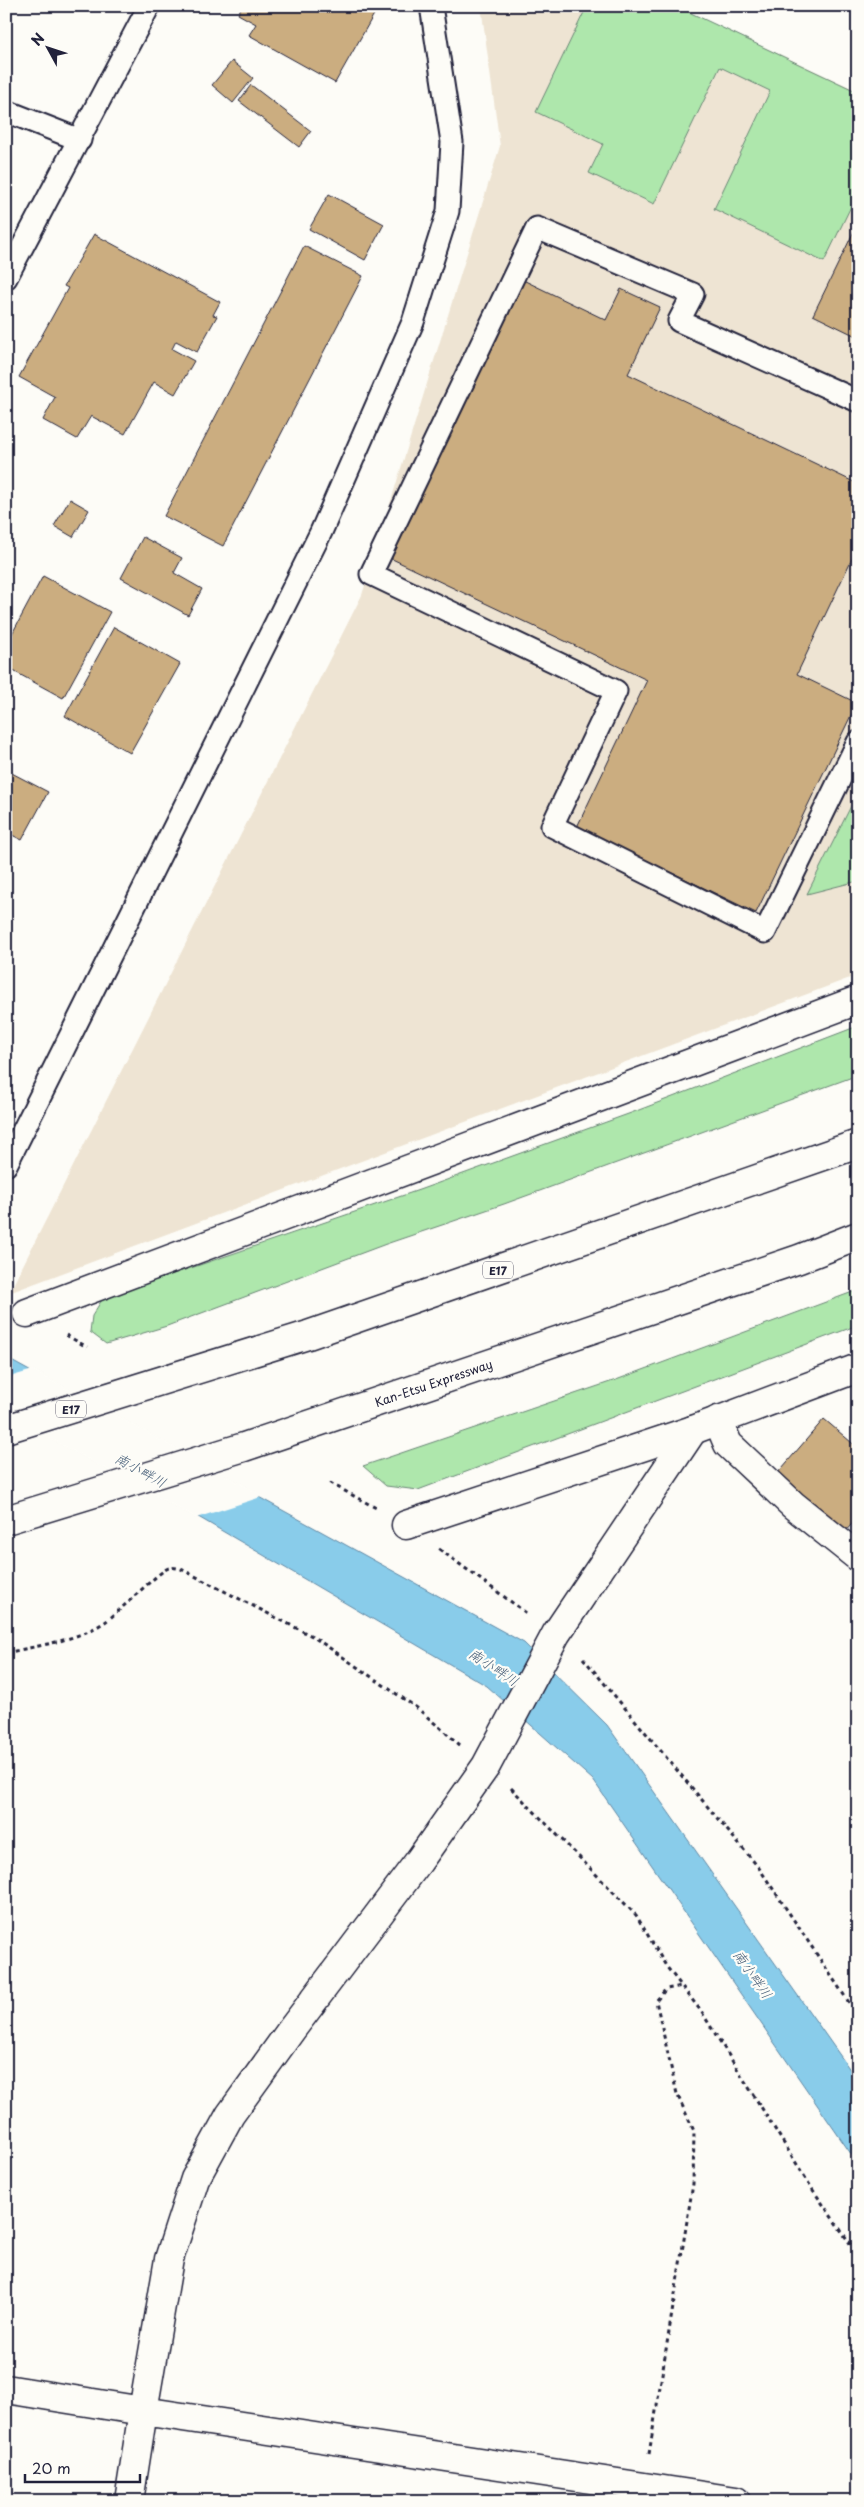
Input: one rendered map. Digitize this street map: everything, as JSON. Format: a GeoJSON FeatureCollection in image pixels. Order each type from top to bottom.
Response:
{"type":"FeatureCollection","features":[{"type":"Feature","properties":{"kind":"main road"},"geometry":{"type":"LineString","coordinates":[[27,1313],[858,1000]]}},
{"type":"Feature","properties":{"kind":"main road","name":"E17"},"geometry":{"type":"LineString","coordinates":[[6,1429],[308,1335],[858,1144]]}},
{"type":"Feature","properties":{"kind":"main road","name":"Kan-Etsu Expressway"},"geometry":{"type":"LineString","coordinates":[[6,1520],[84,1498],[244,1447],[800,1259],[858,1236]]}},
{"type":"Feature","properties":{"kind":"main road"},"geometry":{"type":"LineString","coordinates":[[406,1525],[706,1425],[858,1368]]}},
{"type":"Feature","properties":{"kind":"main road"},"geometry":{"type":"LineString","coordinates":[[706,1425],[793,1505],[858,1557]]}},
{"type":"Feature","properties":{"kind":"main road"},"geometry":{"type":"LineString","coordinates":[[129,2501],[169,2259],[195,2179],[230,2115],[292,2029],[419,1862],[489,1760],[554,1639],[706,1425]]}},
{"type":"Feature","properties":{"kind":"main road"},"geometry":{"type":"LineString","coordinates":[[6,2389],[736,2501]]}},
{"type":"Feature","properties":{"kind":"lane"},"geometry":{"type":"LineString","coordinates":[[6,278],[149,6]]}},
{"type":"Feature","properties":{"kind":"lane"},"geometry":{"type":"LineString","coordinates":[[6,1165],[321,532],[413,322],[448,211],[452,142],[431,6]]}},
{"type":"Feature","properties":{"kind":"lane"},"geometry":{"type":"LineString","coordinates":[[6,112],[80,140]]}},
{"type":"Feature","properties":{"kind":"lane"},"geometry":{"type":"LineString","coordinates":[[858,401],[680,322],[693,294],[537,228],[371,574],[616,690],[552,826],[765,932],[858,742]]}},
{"type":"Feature","properties":{"kind":"path"},"geometry":{"type":"LineString","coordinates":[[330,1483],[406,1525],[554,1639],[578,1653],[759,1868],[858,2016]]}},
{"type":"Feature","properties":{"kind":"path"},"geometry":{"type":"LineString","coordinates":[[6,1653],[75,1637],[103,1623],[125,1607],[155,1577],[169,1568],[181,1569],[312,1636],[417,1708],[489,1760],[511,1788],[636,1915],[666,1966],[701,2011],[813,2190],[858,2255]]}},
{"type":"Feature","properties":{"kind":"path"},"geometry":{"type":"LineString","coordinates":[[644,2486],[693,2184],[694,2131],[677,2094],[656,2001],[666,1989],[682,1986]]}},
{"type":"Feature","properties":{"kind":"shaded area"},"geometry":{"type":"Polygon","coordinates":[[[481,6],[676,6],[858,91],[858,975],[9,1293],[362,595],[500,146],[481,6]]]}},
{"type":"Feature","properties":{"kind":"green space"},"geometry":{"type":"Polygon","coordinates":[[[587,6],[676,6],[858,92],[858,192],[824,262],[714,209],[770,91],[720,67],[654,204],[589,173],[603,144],[536,112],[587,6]]]}},
{"type":"Feature","properties":{"kind":"green space"},"geometry":{"type":"Polygon","coordinates":[[[858,792],[858,881],[807,894],[858,792]]]}},
{"type":"Feature","properties":{"kind":"green space"},"geometry":{"type":"Polygon","coordinates":[[[858,1026],[858,1075],[504,1204],[386,1244],[167,1326],[106,1344],[90,1332],[92,1316],[103,1298],[419,1190],[631,1113],[858,1026]]]}},
{"type":"Feature","properties":{"kind":"green space"},"geometry":{"type":"Polygon","coordinates":[[[858,1290],[858,1325],[418,1490],[386,1486],[363,1466],[616,1380],[858,1290]]]}},
{"type":"Feature","properties":{"kind":"water","name":"南小畔川"},"geometry":{"type":"Polygon","coordinates":[[[6,1358],[524,1643],[607,1725],[858,2081],[858,2164],[593,1780],[487,1686],[200,1518],[6,1412],[6,1358]]]}},
{"type":"Feature","properties":{"kind":"pier"},"geometry":{"type":"Polygon","coordinates":[[[33,1370],[264,1496],[196,1518],[6,1415],[6,1378],[33,1370]]]}},
{"type":"Feature","properties":{"kind":"building"},"geometry":{"type":"Polygon","coordinates":[[[242,6],[372,6],[377,9],[335,83],[249,35],[256,24],[238,14],[242,6]]]}},
{"type":"Feature","properties":{"kind":"building"},"geometry":{"type":"Polygon","coordinates":[[[232,61],[253,78],[233,103],[212,85],[232,61]]]}},
{"type":"Feature","properties":{"kind":"building"},"geometry":{"type":"Polygon","coordinates":[[[251,85],[311,131],[299,147],[239,101],[251,85]]]}},
{"type":"Feature","properties":{"kind":"building"},"geometry":{"type":"Polygon","coordinates":[[[329,194],[384,224],[365,260],[309,229],[329,194]]]}},
{"type":"Feature","properties":{"kind":"building"},"geometry":{"type":"Polygon","coordinates":[[[858,223],[858,337],[813,315],[858,223]]]}},
{"type":"Feature","properties":{"kind":"building"},"geometry":{"type":"Polygon","coordinates":[[[94,234],[220,302],[213,315],[217,316],[197,352],[176,341],[172,349],[194,361],[175,394],[154,382],[125,434],[91,416],[77,439],[43,420],[55,397],[19,377],[68,288],[64,286],[94,234]]]}},
{"type":"Feature","properties":{"kind":"building"},"geometry":{"type":"Polygon","coordinates":[[[304,246],[363,276],[223,546],[164,516],[304,246]]]}},
{"type":"Feature","properties":{"kind":"building"},"geometry":{"type":"Polygon","coordinates":[[[521,279],[606,320],[621,289],[660,307],[628,374],[858,484],[858,546],[797,674],[857,703],[756,913],[577,827],[647,680],[388,557],[521,279]]]}},
{"type":"Feature","properties":{"kind":"building"},"geometry":{"type":"Polygon","coordinates":[[[70,499],[89,510],[73,537],[54,526],[70,499]]]}},
{"type":"Feature","properties":{"kind":"building"},"geometry":{"type":"Polygon","coordinates":[[[143,537],[182,558],[174,573],[202,589],[188,615],[121,578],[143,537]]]}},
{"type":"Feature","properties":{"kind":"building"},"geometry":{"type":"Polygon","coordinates":[[[43,576],[110,612],[63,698],[6,667],[6,645],[43,576]]]}},
{"type":"Feature","properties":{"kind":"building"},"geometry":{"type":"Polygon","coordinates":[[[114,627],[180,664],[130,753],[65,716],[114,627]]]}},
{"type":"Feature","properties":{"kind":"building"},"geometry":{"type":"Polygon","coordinates":[[[6,770],[48,792],[22,840],[6,832],[6,770]]]}},
{"type":"Feature","properties":{"kind":"building"},"geometry":{"type":"Polygon","coordinates":[[[824,1419],[858,1448],[858,1517],[844,1533],[776,1475],[824,1419]]]}},
{"type":"Feature","properties":{"kind":"building"},"geometry":{"type":"Polygon","coordinates":[[[858,1593],[858,1609],[851,1597],[858,1593]]]}}]}
